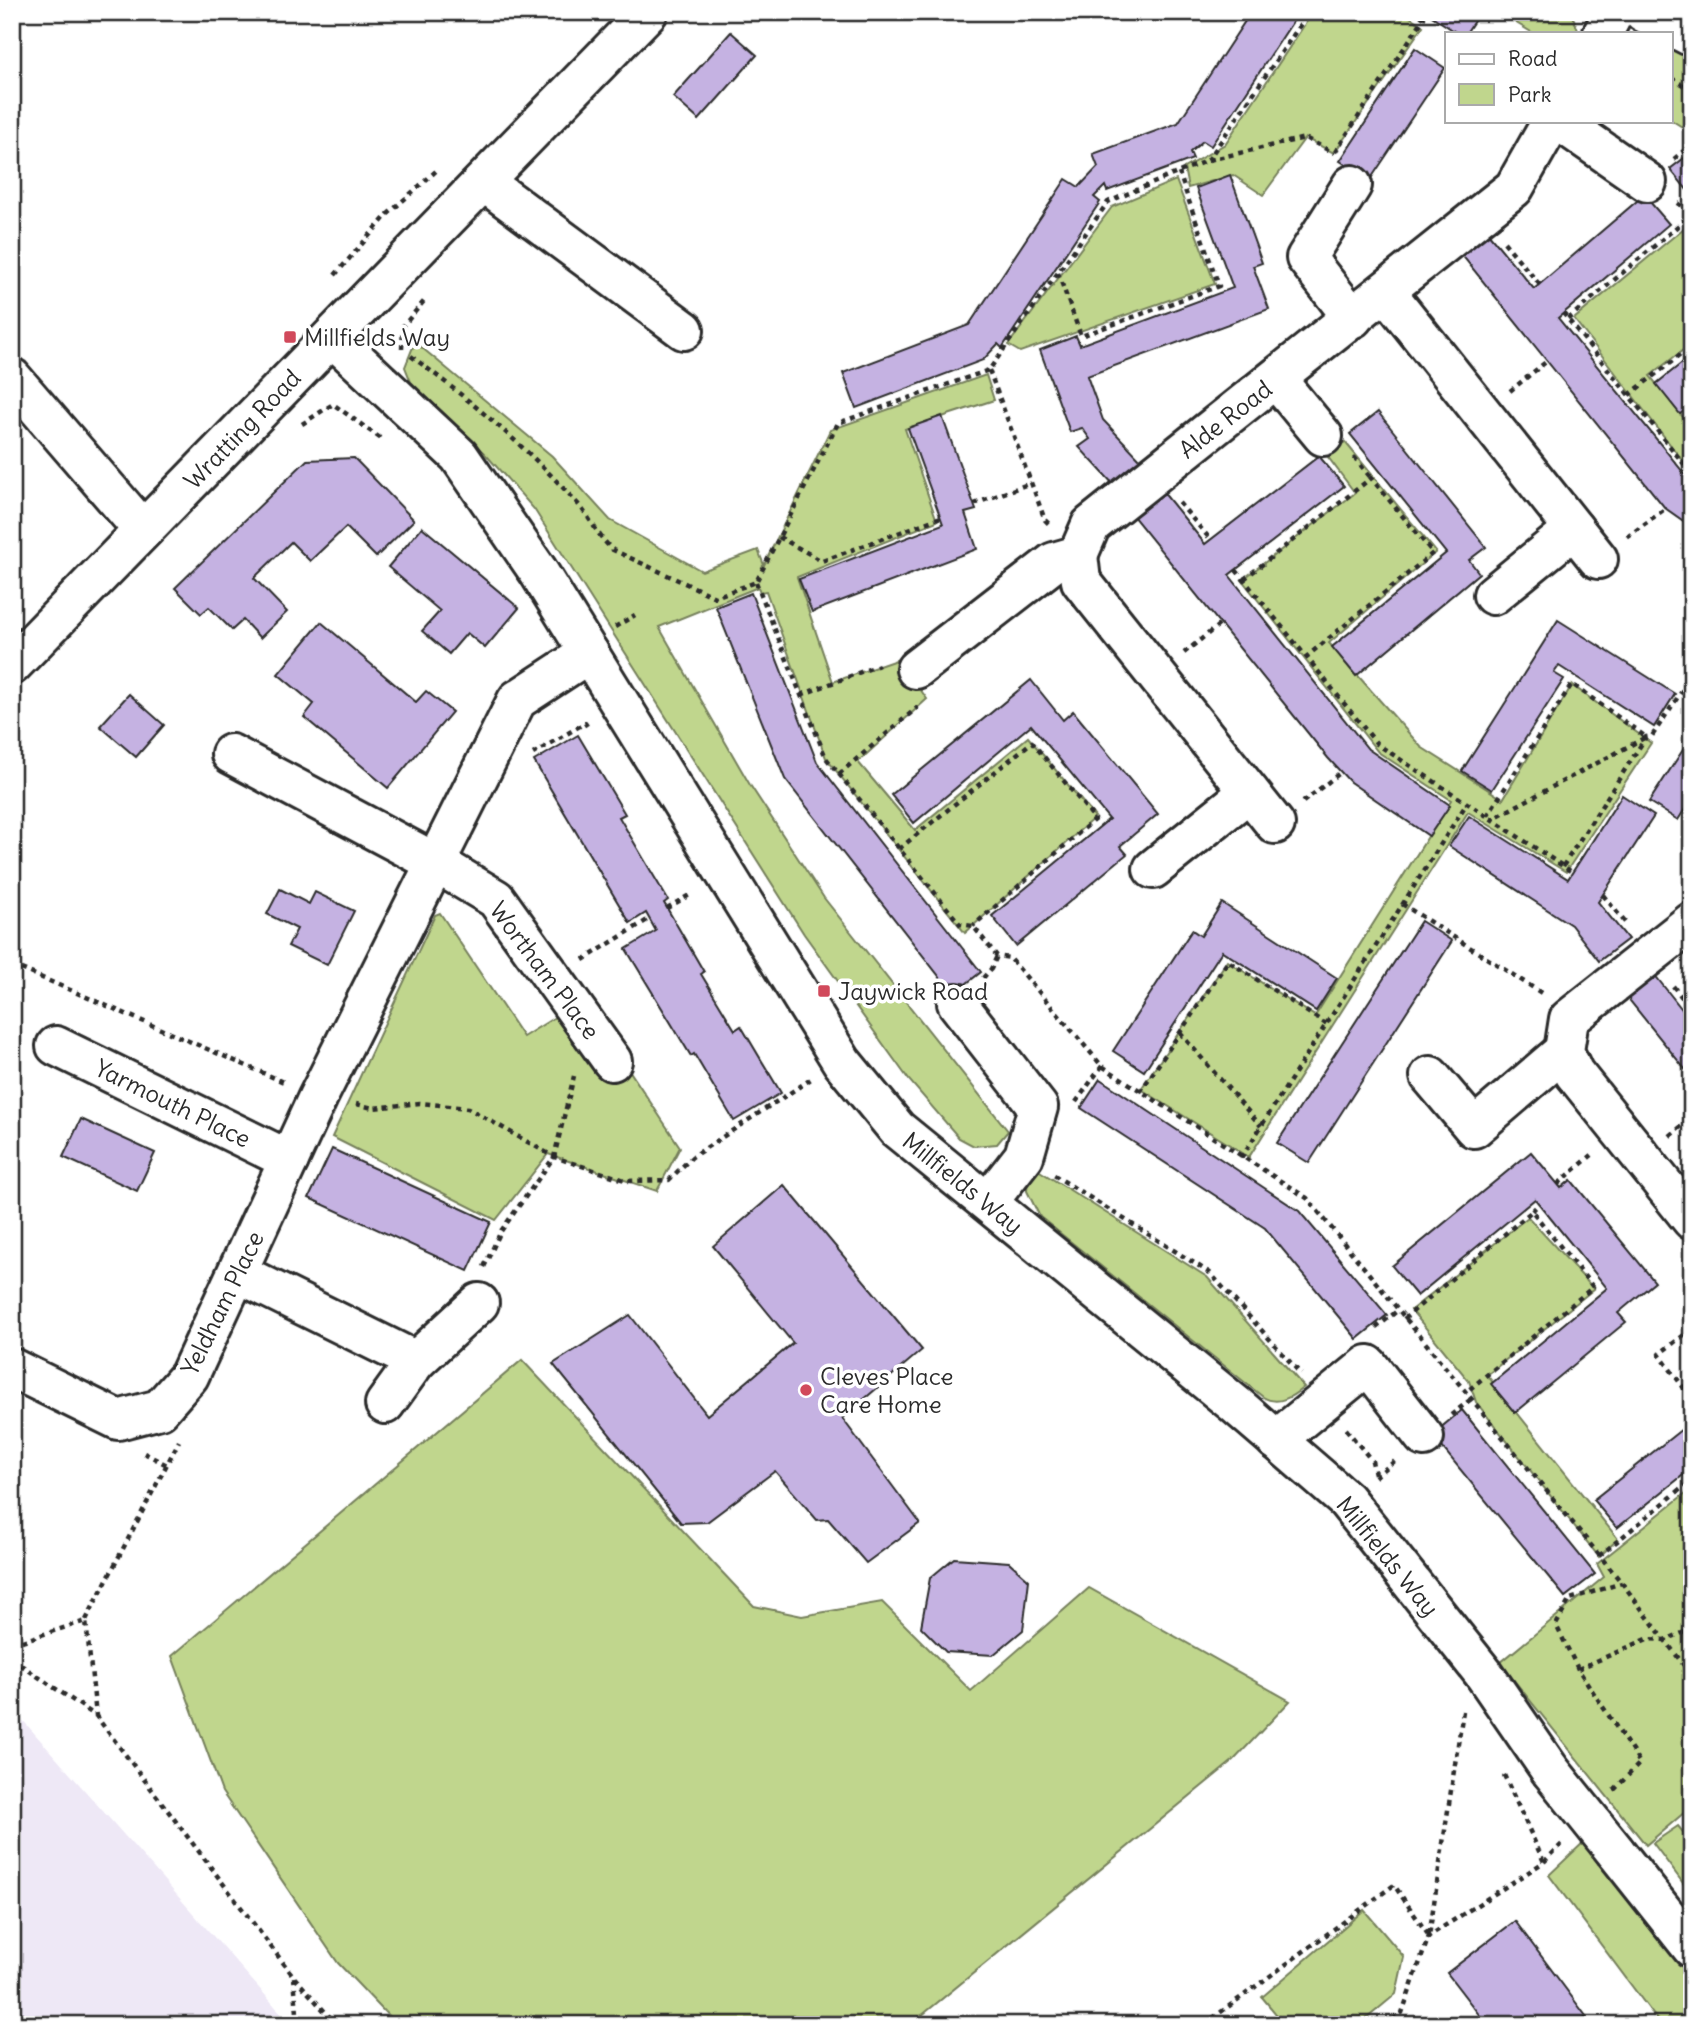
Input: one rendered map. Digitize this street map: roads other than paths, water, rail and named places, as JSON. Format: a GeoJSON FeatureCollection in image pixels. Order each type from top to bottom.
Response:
{"type":"FeatureCollection","features":[{"type":"Feature","properties":{"kind":"street","name":"Wratting Road"},"geometry":{"type":"LineString","coordinates":[[12,665],[648,12]]}},
{"type":"Feature","properties":{"kind":"street"},"geometry":{"type":"LineString","coordinates":[[1604,32],[1614,12]]}},
{"type":"Feature","properties":{"kind":"street"},"geometry":{"type":"LineString","coordinates":[[1643,12],[1692,37]]}},
{"type":"Feature","properties":{"kind":"street","name":"Alde Road"},"geometry":{"type":"LineString","coordinates":[[1078,555],[1091,525],[1386,292],[1514,187],[1551,122]]}},
{"type":"Feature","properties":{"kind":"street"},"geometry":{"type":"LineString","coordinates":[[1560,122],[1647,182]]}},
{"type":"Feature","properties":{"kind":"street"},"geometry":{"type":"LineString","coordinates":[[1343,169],[1306,258],[1353,318]]}},
{"type":"Feature","properties":{"kind":"street"},"geometry":{"type":"LineString","coordinates":[[484,182],[684,330]]}},
{"type":"Feature","properties":{"kind":"street"},"geometry":{"type":"LineString","coordinates":[[1386,292],[1598,559]]}},
{"type":"Feature","properties":{"kind":"street","name":"Millfields Way"},"geometry":{"type":"LineString","coordinates":[[331,337],[459,456],[589,653],[842,1062],[897,1129],[1346,1500],[1485,1674],[1550,1770],[1692,1948]]}},
{"type":"Feature","properties":{"kind":"street"},"geometry":{"type":"LineString","coordinates":[[12,378],[143,530]]}},
{"type":"Feature","properties":{"kind":"street"},"geometry":{"type":"LineString","coordinates":[[1276,379],[1323,436]]}},
{"type":"Feature","properties":{"kind":"street"},"geometry":{"type":"LineString","coordinates":[[1493,595],[1574,529]]}},
{"type":"Feature","properties":{"kind":"street"},"geometry":{"type":"LineString","coordinates":[[916,669],[1054,562],[1078,555],[1081,581],[1275,824]]}},
{"type":"Feature","properties":{"kind":"street"},"geometry":{"type":"LineString","coordinates":[[289,1160],[517,700],[589,653]]}},
{"type":"Feature","properties":{"kind":"street","name":"Wortham Place"},"geometry":{"type":"LineString","coordinates":[[231,754],[436,863],[496,900],[612,1061]]}},
{"type":"Feature","properties":{"kind":"street"},"geometry":{"type":"LineString","coordinates":[[1153,869],[1249,792]]}},
{"type":"Feature","properties":{"kind":"street"},"geometry":{"type":"LineString","coordinates":[[1430,1076],[1474,1128],[1566,1035],[1692,922]]}},
{"type":"Feature","properties":{"kind":"street"},"geometry":{"type":"LineString","coordinates":[[957,1003],[1038,1107],[1024,1156],[988,1202]]}},
{"type":"Feature","properties":{"kind":"street"},"geometry":{"type":"LineString","coordinates":[[1566,1035],[1574,1073],[1692,1220]]}},
{"type":"Feature","properties":{"kind":"street","name":"Yarmouth Place"},"geometry":{"type":"LineString","coordinates":[[56,1046],[289,1160]]}},
{"type":"Feature","properties":{"kind":"street","name":"Yeldham Place"},"geometry":{"type":"LineString","coordinates":[[12,1368],[118,1420],[160,1409],[189,1376],[289,1160]]}},
{"type":"Feature","properties":{"kind":"street"},"geometry":{"type":"LineString","coordinates":[[238,1273],[416,1361]]}},
{"type":"Feature","properties":{"kind":"street"},"geometry":{"type":"LineString","coordinates":[[385,1404],[416,1361],[479,1303]]}},
{"type":"Feature","properties":{"kind":"street"},"geometry":{"type":"LineString","coordinates":[[1276,1440],[1367,1365],[1424,1437]]}},
{"type":"Feature","properties":{"kind":"place","name":"Millfields Way"},"geometry":{"type":"Point","coordinates":[290,337]}},
{"type":"Feature","properties":{"kind":"place","name":"Jaywick Road"},"geometry":{"type":"Point","coordinates":[824,991]}},
{"type":"Feature","properties":{"kind":"place","name":"Cleves Place Care Home"},"geometry":{"type":"Point","coordinates":[806,1390]}}]}
